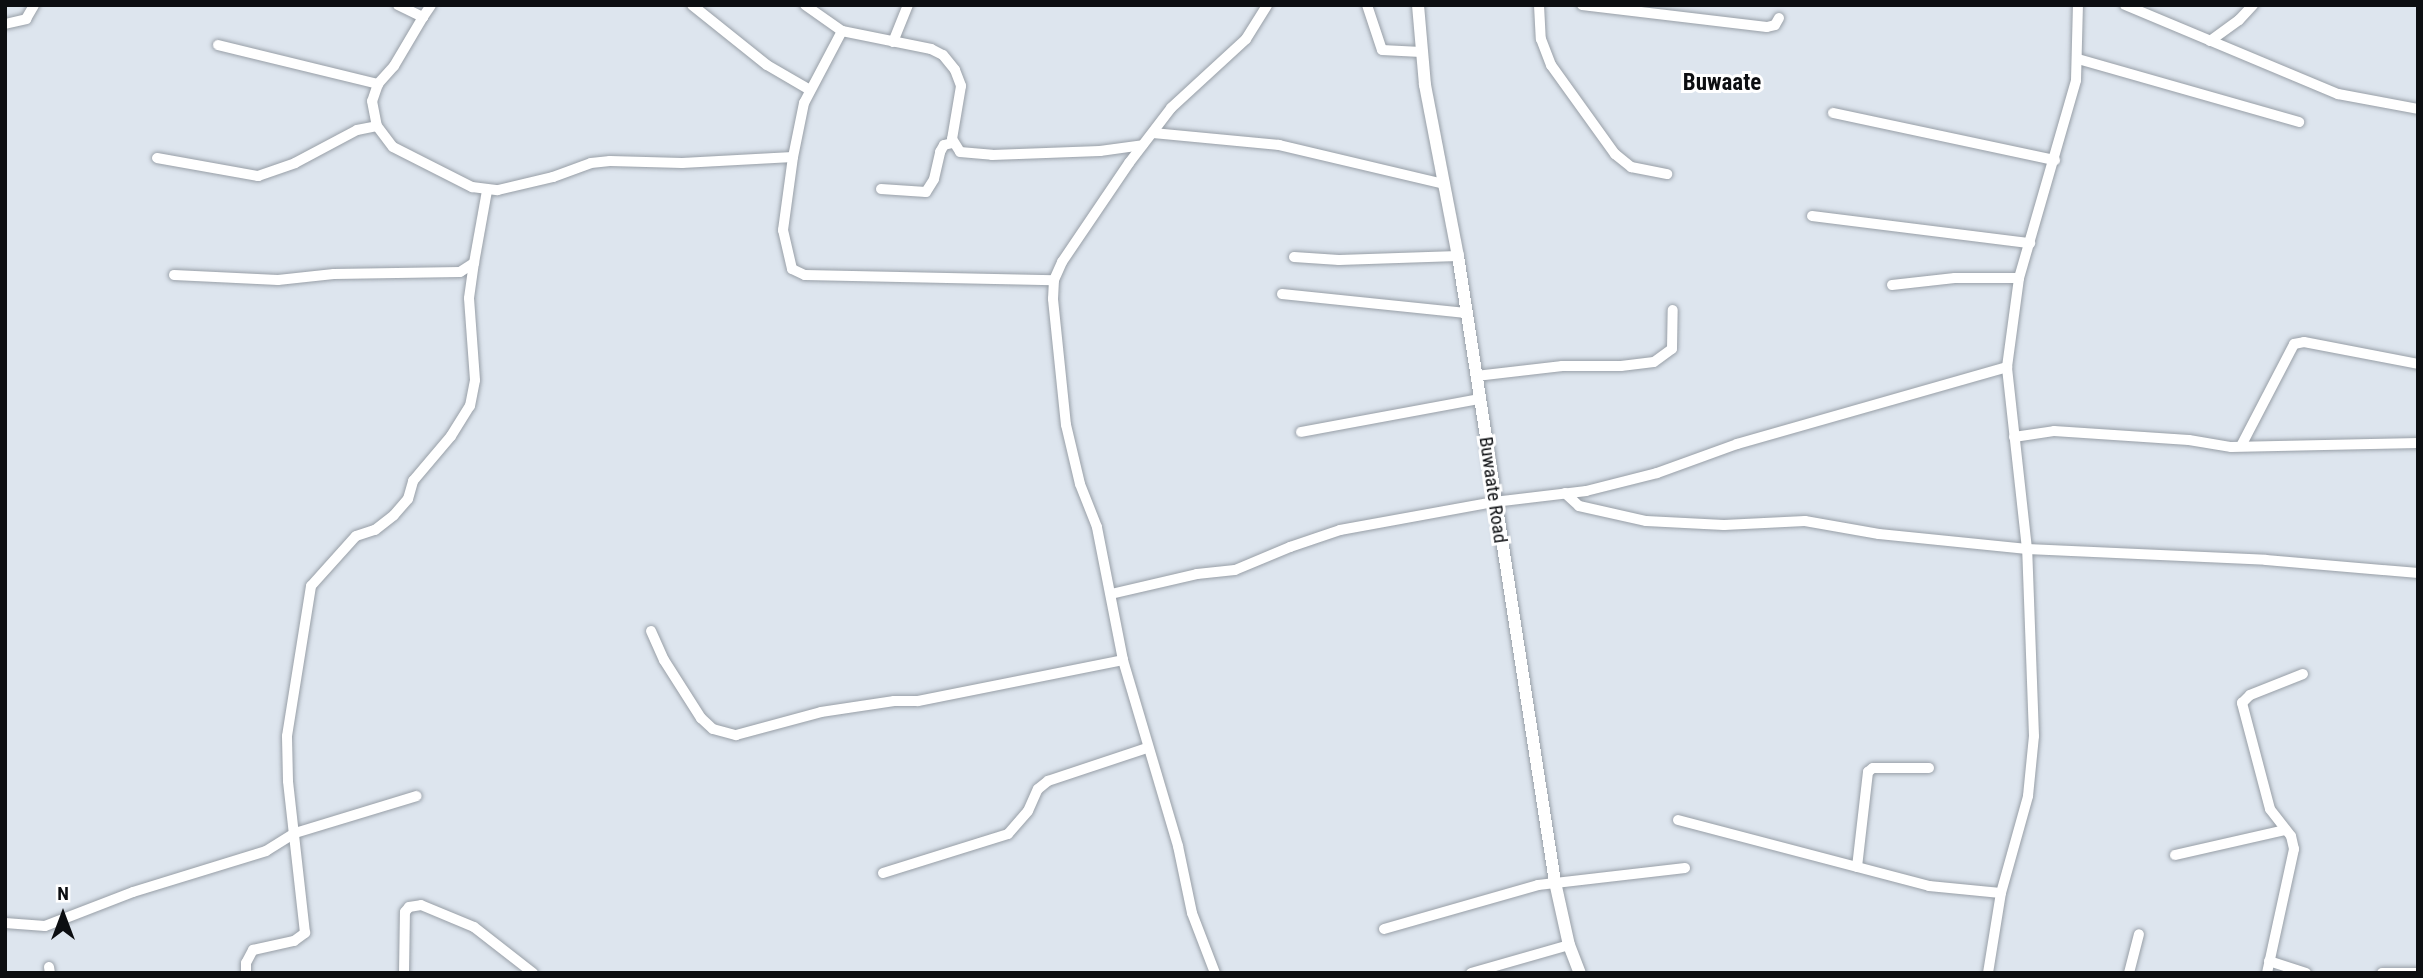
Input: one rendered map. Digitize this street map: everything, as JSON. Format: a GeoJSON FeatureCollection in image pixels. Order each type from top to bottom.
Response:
{"type":"FeatureCollection","features":[{"type":"Feature","properties":{"kind":"street"},"geometry":{"type":"LineString","coordinates":[[5,24],[26,19],[34,5]]}},
{"type":"Feature","properties":{"kind":"street"},"geometry":{"type":"LineString","coordinates":[[398,5],[423,17]]}},
{"type":"Feature","properties":{"kind":"street"},"geometry":{"type":"LineString","coordinates":[[430,5],[394,66],[378,84],[372,101],[377,126],[393,147],[444,175],[487,191],[553,177],[591,163],[793,157]]}},
{"type":"Feature","properties":{"kind":"street"},"geometry":{"type":"LineString","coordinates":[[692,5],[767,65],[810,90]]}},
{"type":"Feature","properties":{"kind":"street"},"geometry":{"type":"LineString","coordinates":[[805,5],[842,32],[931,49],[943,55],[955,70],[961,86],[952,131],[953,143],[960,152],[967,155],[1100,151],[1143,145]]}},
{"type":"Feature","properties":{"kind":"street"},"geometry":{"type":"LineString","coordinates":[[893,42],[908,5]]}},
{"type":"Feature","properties":{"kind":"street"},"geometry":{"type":"LineString","coordinates":[[1215,973],[1192,913],[1178,846],[1123,660],[1097,527],[1080,484],[1066,425],[1055,336],[1054,280],[1081,232],[1171,108],[1246,39],[1267,5]]}},
{"type":"Feature","properties":{"kind":"street"},"geometry":{"type":"LineString","coordinates":[[1367,5],[1382,50],[1421,52]]}},
{"type":"Feature","properties":{"kind":"street","name":"Buwaate Road"},"geometry":{"type":"LineString","coordinates":[[1418,5],[1421,52],[1458,256],[1555,883],[1569,945],[1580,973]]}},
{"type":"Feature","properties":{"kind":"street"},"geometry":{"type":"LineString","coordinates":[[1539,5],[1545,52],[1615,154],[1631,167],[1667,174]]}},
{"type":"Feature","properties":{"kind":"street"},"geometry":{"type":"LineString","coordinates":[[1582,5],[1767,27],[1775,25],[1779,18]]}},
{"type":"Feature","properties":{"kind":"street"},"geometry":{"type":"LineString","coordinates":[[1988,973],[2001,893],[2028,796],[2033,755],[2027,549],[2007,367],[2018,278],[2031,243],[2037,210],[2055,160],[2078,60],[2078,5]]}},
{"type":"Feature","properties":{"kind":"street"},"geometry":{"type":"LineString","coordinates":[[2125,5],[2338,94],[2418,109]]}},
{"type":"Feature","properties":{"kind":"street"},"geometry":{"type":"LineString","coordinates":[[2210,41],[2239,20],[2253,5]]}},
{"type":"Feature","properties":{"kind":"street"},"geometry":{"type":"LineString","coordinates":[[842,32],[804,103],[793,157],[783,230],[788,261],[798,273],[1054,280]]}},
{"type":"Feature","properties":{"kind":"street"},"geometry":{"type":"LineString","coordinates":[[218,45],[378,84]]}},
{"type":"Feature","properties":{"kind":"street"},"geometry":{"type":"LineString","coordinates":[[2078,60],[2299,122]]}},
{"type":"Feature","properties":{"kind":"street"},"geometry":{"type":"LineString","coordinates":[[1833,113],[2055,160]]}},
{"type":"Feature","properties":{"kind":"street"},"geometry":{"type":"LineString","coordinates":[[157,158],[258,176],[295,163],[357,130],[377,126]]}},
{"type":"Feature","properties":{"kind":"street"},"geometry":{"type":"LineString","coordinates":[[1153,133],[1279,145],[1444,184]]}},
{"type":"Feature","properties":{"kind":"street"},"geometry":{"type":"LineString","coordinates":[[881,189],[926,192],[934,179],[940,152],[944,145],[953,143]]}},
{"type":"Feature","properties":{"kind":"street"},"geometry":{"type":"LineString","coordinates":[[246,973],[246,963],[253,950],[294,941],[305,933],[288,781],[287,736],[311,586],[356,536],[376,530],[394,515],[408,499],[413,481],[452,436],[470,406],[475,380],[469,298],[487,191]]}},
{"type":"Feature","properties":{"kind":"street"},"geometry":{"type":"LineString","coordinates":[[1812,216],[2031,243]]}},
{"type":"Feature","properties":{"kind":"street"},"geometry":{"type":"LineString","coordinates":[[1294,257],[1376,260],[1458,256]]}},
{"type":"Feature","properties":{"kind":"street"},"geometry":{"type":"LineString","coordinates":[[174,275],[278,280],[334,274],[460,272],[474,263]]}},
{"type":"Feature","properties":{"kind":"street"},"geometry":{"type":"LineString","coordinates":[[1892,285],[1955,278],[2018,278]]}},
{"type":"Feature","properties":{"kind":"street"},"geometry":{"type":"LineString","coordinates":[[1282,294],[1466,313]]}},
{"type":"Feature","properties":{"kind":"street"},"geometry":{"type":"LineString","coordinates":[[1476,376],[1562,366],[1621,366],[1654,362],[1672,349],[1674,310]]}},
{"type":"Feature","properties":{"kind":"street"},"geometry":{"type":"LineString","coordinates":[[2241,446],[2294,344],[2304,342],[2418,364]]}},
{"type":"Feature","properties":{"kind":"street"},"geometry":{"type":"LineString","coordinates":[[1111,594],[1198,574],[1235,570],[1340,530],[1494,502],[1565,493],[1657,473],[1737,444],[2007,367]]}},
{"type":"Feature","properties":{"kind":"street"},"geometry":{"type":"LineString","coordinates":[[1301,432],[1479,399]]}},
{"type":"Feature","properties":{"kind":"street"},"geometry":{"type":"LineString","coordinates":[[2014,437],[2054,431],[2241,446],[2418,443]]}},
{"type":"Feature","properties":{"kind":"street"},"geometry":{"type":"LineString","coordinates":[[1565,493],[1579,506],[1646,521],[1724,525],[1805,521],[1840,524],[1879,534],[2027,549],[2266,560],[2418,573]]}},
{"type":"Feature","properties":{"kind":"street"},"geometry":{"type":"LineString","coordinates":[[651,631],[664,660],[701,718],[713,729],[736,735],[821,712],[894,701],[918,701],[1123,660]]}},
{"type":"Feature","properties":{"kind":"street"},"geometry":{"type":"LineString","coordinates":[[2267,973],[2294,849],[2291,836],[2270,809],[2242,703],[2250,695],[2303,674]]}},
{"type":"Feature","properties":{"kind":"street"},"geometry":{"type":"LineString","coordinates":[[883,873],[1008,834],[1028,811],[1038,789],[1048,780],[1147,748]]}},
{"type":"Feature","properties":{"kind":"street"},"geometry":{"type":"LineString","coordinates":[[1857,867],[1868,772],[1873,768],[1929,768]]}},
{"type":"Feature","properties":{"kind":"street"},"geometry":{"type":"LineString","coordinates":[[5,923],[45,926],[133,892],[266,850],[295,833],[417,796]]}},
{"type":"Feature","properties":{"kind":"street"},"geometry":{"type":"LineString","coordinates":[[1678,820],[1929,886],[2001,893]]}},
{"type":"Feature","properties":{"kind":"street"},"geometry":{"type":"LineString","coordinates":[[2175,855],[2285,830]]}},
{"type":"Feature","properties":{"kind":"street"},"geometry":{"type":"LineString","coordinates":[[1384,929],[1555,883],[1685,868]]}},
{"type":"Feature","properties":{"kind":"street"},"geometry":{"type":"LineString","coordinates":[[404,973],[405,912],[409,907],[421,905],[474,926],[533,973]]}},
{"type":"Feature","properties":{"kind":"street"},"geometry":{"type":"LineString","coordinates":[[2129,973],[2139,934]]}},
{"type":"Feature","properties":{"kind":"street"},"geometry":{"type":"LineString","coordinates":[[1471,973],[1569,945]]}},
{"type":"Feature","properties":{"kind":"street"},"geometry":{"type":"LineString","coordinates":[[2270,961],[2306,973]]}},
{"type":"Feature","properties":{"kind":"street"},"geometry":{"type":"LineString","coordinates":[[2382,973],[2417,973]]}},
{"type":"Feature","properties":{"kind":"district","name":"Buwaate"},"geometry":{"type":"Point","coordinates":[1722,83]}}]}
